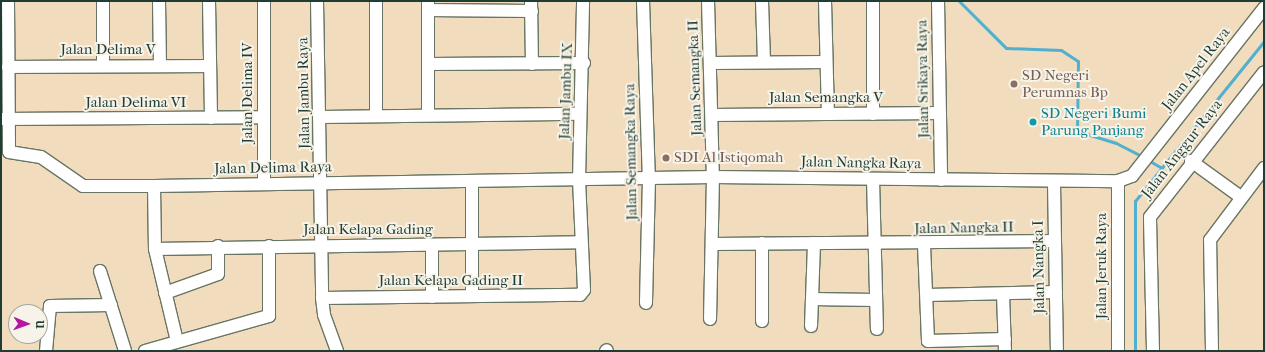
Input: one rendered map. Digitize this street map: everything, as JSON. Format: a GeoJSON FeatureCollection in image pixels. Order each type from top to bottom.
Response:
{"type":"FeatureCollection","features":[{"type":"Feature","properties":{"kind":"street","name":"Jalan Delima Raya"},"geometry":{"type":"LineString","coordinates":[[8,1],[8,67],[4,119],[5,152],[41,158],[83,186],[579,181]]}},
{"type":"Feature","properties":{"kind":"street"},"geometry":{"type":"LineString","coordinates":[[102,1],[103,66]]}},
{"type":"Feature","properties":{"kind":"street"},"geometry":{"type":"LineString","coordinates":[[159,1],[160,66]]}},
{"type":"Feature","properties":{"kind":"street"},"geometry":{"type":"LineString","coordinates":[[209,1],[211,118]]}},
{"type":"Feature","properties":{"kind":"street","name":"Jalan Delima IV"},"geometry":{"type":"LineString","coordinates":[[264,1],[264,184]]}},
{"type":"Feature","properties":{"kind":"street","name":"Jalan Jambu Raya"},"geometry":{"type":"LineString","coordinates":[[317,1],[321,116],[322,298],[324,315],[337,351]]}},
{"type":"Feature","properties":{"kind":"street"},"geometry":{"type":"LineString","coordinates":[[376,1],[376,116]]}},
{"type":"Feature","properties":{"kind":"street","name":"Jalan Jambu IX"},"geometry":{"type":"LineString","coordinates":[[580,296],[584,290],[579,181],[580,114],[584,63],[583,1]]}},
{"type":"Feature","properties":{"kind":"street","name":"Jalan Semangka Raya"},"geometry":{"type":"LineString","coordinates":[[642,1],[649,179],[646,303]]}},
{"type":"Feature","properties":{"kind":"street","name":"Jalan Semangka II"},"geometry":{"type":"LineString","coordinates":[[708,1],[712,63],[713,177],[710,319]]}},
{"type":"Feature","properties":{"kind":"street"},"geometry":{"type":"LineString","coordinates":[[762,1],[764,62]]}},
{"type":"Feature","properties":{"kind":"street"},"geometry":{"type":"LineString","coordinates":[[825,1],[828,113]]}},
{"type":"Feature","properties":{"kind":"street"},"geometry":{"type":"LineString","coordinates":[[873,1],[873,114]]}},
{"type":"Feature","properties":{"kind":"street","name":"Jalan Srikaya Raya"},"geometry":{"type":"LineString","coordinates":[[937,2],[941,180]]}},
{"type":"Feature","properties":{"kind":"street"},"geometry":{"type":"LineString","coordinates":[[428,115],[430,64],[428,6],[532,6],[532,64]]}},
{"type":"Feature","properties":{"kind":"street","name":"Jalan Apel Raya"},"geometry":{"type":"LineString","coordinates":[[1118,181],[1132,176],[1264,8]]}},
{"type":"Feature","properties":{"kind":"street"},"geometry":{"type":"LineString","coordinates":[[712,63],[826,62]]}},
{"type":"Feature","properties":{"kind":"street"},"geometry":{"type":"LineString","coordinates":[[430,64],[584,63]]}},
{"type":"Feature","properties":{"kind":"street","name":"Jalan Delima V"},"geometry":{"type":"LineString","coordinates":[[8,67],[209,66]]}},
{"type":"Feature","properties":{"kind":"street","name":"Jalan Anggur Raya"},"geometry":{"type":"LineString","coordinates":[[1153,351],[1150,217],[1191,162],[1264,72]]}},
{"type":"Feature","properties":{"kind":"street","name":"Jalan Semangka V"},"geometry":{"type":"LineString","coordinates":[[712,115],[940,113]]}},
{"type":"Feature","properties":{"kind":"street"},"geometry":{"type":"LineString","coordinates":[[321,116],[580,114]]}},
{"type":"Feature","properties":{"kind":"street","name":"Jalan Delima VI"},"geometry":{"type":"LineString","coordinates":[[4,119],[264,117]]}},
{"type":"Feature","properties":{"kind":"street"},"geometry":{"type":"LineString","coordinates":[[1191,162],[1240,197]]}},
{"type":"Feature","properties":{"kind":"street"},"geometry":{"type":"LineString","coordinates":[[1212,351],[1210,240],[1240,197],[1264,168]]}},
{"type":"Feature","properties":{"kind":"street","name":"Jalan Nangka Raya"},"geometry":{"type":"LineString","coordinates":[[579,181],[713,177],[1054,183],[1118,181]]}},
{"type":"Feature","properties":{"kind":"street"},"geometry":{"type":"LineString","coordinates":[[873,179],[873,245],[877,329]]}},
{"type":"Feature","properties":{"kind":"street","name":"Jalan Jeruk Raya"},"geometry":{"type":"LineString","coordinates":[[1118,181],[1118,351]]}},
{"type":"Feature","properties":{"kind":"street"},"geometry":{"type":"LineString","coordinates":[[472,182],[472,296]]}},
{"type":"Feature","properties":{"kind":"street","name":"Jalan Nangka I"},"geometry":{"type":"LineString","coordinates":[[1054,183],[1057,351]]}},
{"type":"Feature","properties":{"kind":"street"},"geometry":{"type":"LineString","coordinates":[[154,186],[155,249],[177,341]]}},
{"type":"Feature","properties":{"kind":"street","name":"Jalan Kelapa Gading"},"geometry":{"type":"LineString","coordinates":[[155,249],[218,246],[432,246],[581,242]]}},
{"type":"Feature","properties":{"kind":"street","name":"Jalan Nangka II"},"geometry":{"type":"LineString","coordinates":[[712,244],[814,243],[924,245],[1055,242]]}},
{"type":"Feature","properties":{"kind":"street"},"geometry":{"type":"LineString","coordinates":[[762,243],[762,321]]}},
{"type":"Feature","properties":{"kind":"street"},"geometry":{"type":"LineString","coordinates":[[811,326],[814,300],[814,243]]}},
{"type":"Feature","properties":{"kind":"street"},"geometry":{"type":"LineString","coordinates":[[924,245],[927,338],[930,342],[1005,339]]}},
{"type":"Feature","properties":{"kind":"street"},"geometry":{"type":"LineString","coordinates":[[165,293],[218,274],[218,246]]}},
{"type":"Feature","properties":{"kind":"street"},"geometry":{"type":"LineString","coordinates":[[145,351],[269,316],[268,246]]}},
{"type":"Feature","properties":{"kind":"street"},"geometry":{"type":"LineString","coordinates":[[432,246],[432,297]]}},
{"type":"Feature","properties":{"kind":"street"},"geometry":{"type":"LineString","coordinates":[[100,271],[125,351]]}},
{"type":"Feature","properties":{"kind":"street"},"geometry":{"type":"LineString","coordinates":[[926,295],[1056,292]]}},
{"type":"Feature","properties":{"kind":"street"},"geometry":{"type":"LineString","coordinates":[[1003,294],[1005,351]]}},
{"type":"Feature","properties":{"kind":"street","name":"Jalan Kelapa Gading II"},"geometry":{"type":"LineString","coordinates":[[322,298],[580,296]]}},
{"type":"Feature","properties":{"kind":"street"},"geometry":{"type":"LineString","coordinates":[[814,300],[876,300]]}},
{"type":"Feature","properties":{"kind":"street"},"geometry":{"type":"LineString","coordinates":[[46,351],[50,306],[111,304]]}},
{"type":"Feature","properties":{"kind":"waterway"},"geometry":{"type":"LineString","coordinates":[[959,1],[1006,48],[1061,50],[1078,61],[1077,131],[1116,143],[1143,157]]}},
{"type":"Feature","properties":{"kind":"waterway"},"geometry":{"type":"LineString","coordinates":[[1135,351],[1135,201],[1264,41]]}},
{"type":"Feature","properties":{"kind":"waterway"},"geometry":{"type":"LineString","coordinates":[[1148,160],[1162,168]]}},
{"type":"Feature","properties":{"kind":"place","name":"SD Negeri Perumnas Bp"},"geometry":{"type":"Point","coordinates":[1014,84]}},
{"type":"Feature","properties":{"kind":"place","name":"SD Negeri Bumi Parung Panjang"},"geometry":{"type":"Point","coordinates":[1033,122]}},
{"type":"Feature","properties":{"kind":"place","name":"SDI Al Istiqomah"},"geometry":{"type":"Point","coordinates":[666,158]}}]}
